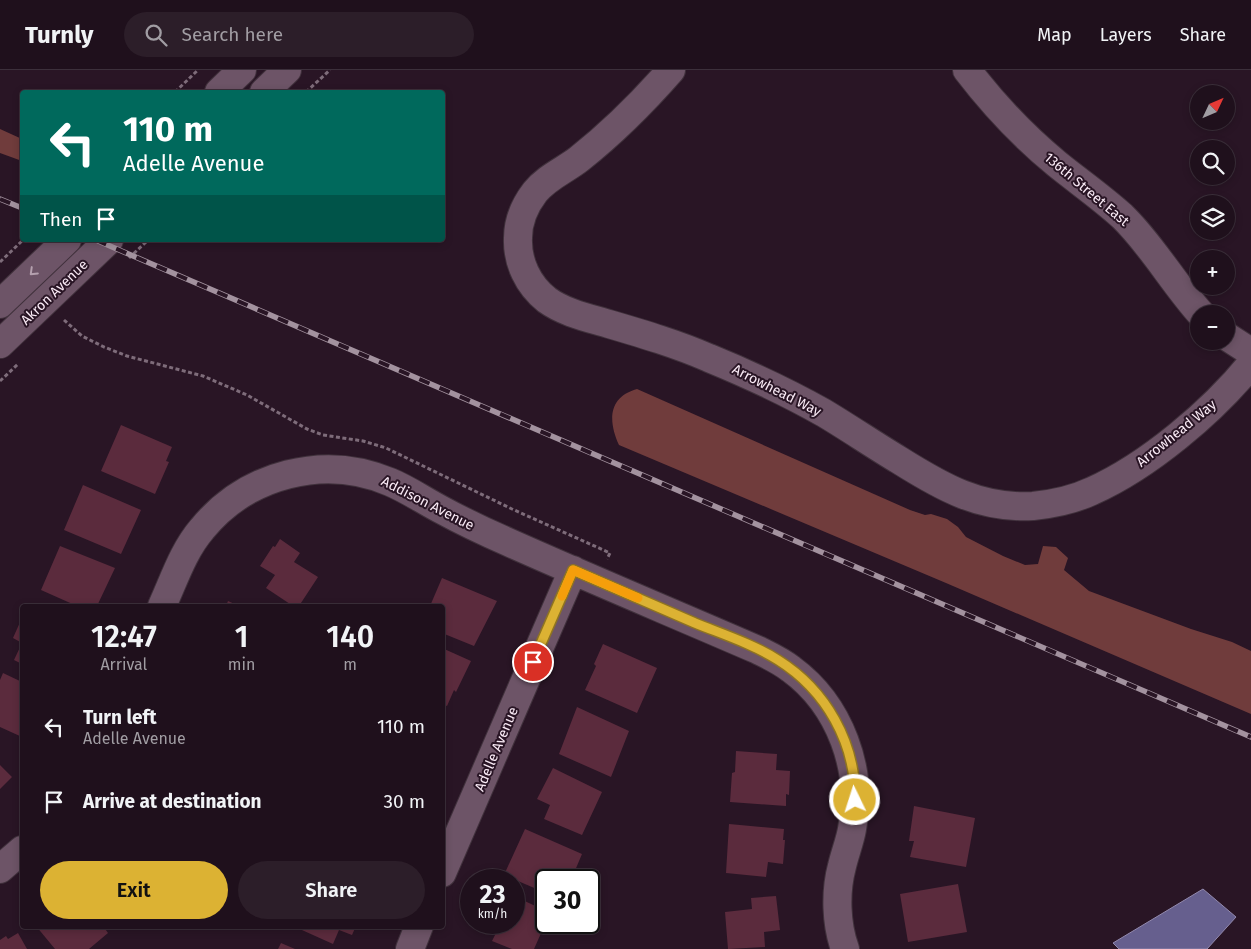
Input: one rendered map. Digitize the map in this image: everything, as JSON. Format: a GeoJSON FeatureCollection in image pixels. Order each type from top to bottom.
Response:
{"type":"FeatureCollection","features":[{"type":"Feature","properties":{"kind":"street"},"geometry":{"type":"LineString","coordinates":[[221,90],[242,70]]}},
{"type":"Feature","properties":{"kind":"street"},"geometry":{"type":"LineString","coordinates":[[266,90],[287,70]]}},
{"type":"Feature","properties":{"kind":"street","name":"Arrowhead Way"},"geometry":{"type":"LineString","coordinates":[[671,70],[632,113],[604,138],[576,162],[546,181],[530,199],[524,210],[518,234],[520,258],[524,270],[538,291],[557,306],[663,341],[745,372],[823,413],[950,490],[990,503],[1010,506],[1031,506],[1072,499],[1121,476],[1184,430],[1214,404],[1251,364]]}},
{"type":"Feature","properties":{"kind":"street","name":"136th Street East"},"geometry":{"type":"LineString","coordinates":[[967,70],[1001,111],[1028,138],[1123,217],[1142,238],[1193,305]]}},
{"type":"Feature","properties":{"kind":"street","name":"Akron Avenue"},"geometry":{"type":"LineString","coordinates":[[0,304],[65,242]]}},
{"type":"Feature","properties":{"kind":"street","name":"Akron Avenue"},"geometry":{"type":"LineString","coordinates":[[0,344],[107,242]]}},
{"type":"Feature","properties":{"kind":"street"},"geometry":{"type":"LineString","coordinates":[[1235,342],[1251,352]]}},
{"type":"Feature","properties":{"kind":"street","name":"Addison Avenue"},"geometry":{"type":"LineString","coordinates":[[163,604],[189,547],[215,514],[231,500],[267,480],[288,474],[308,470],[350,470],[390,482],[474,526],[776,659],[793,670],[821,698],[841,732],[850,760],[855,790],[852,830],[841,868],[838,887],[840,926],[845,949]]}},
{"type":"Feature","properties":{"kind":"street","name":"Adelle Avenue"},"geometry":{"type":"LineString","coordinates":[[445,866],[573,570]]}},
{"type":"Feature","properties":{"kind":"street"},"geometry":{"type":"LineString","coordinates":[[0,869],[20,852]]}},
{"type":"Feature","properties":{"kind":"street"},"geometry":{"type":"LineString","coordinates":[[410,949],[419,929]]}},
{"type":"Feature","properties":{"kind":"path"},"geometry":{"type":"LineString","coordinates":[[177,90],[198,70]]}},
{"type":"Feature","properties":{"kind":"path"},"geometry":{"type":"LineString","coordinates":[[308,90],[330,70]]}},
{"type":"Feature","properties":{"kind":"path"},"geometry":{"type":"LineString","coordinates":[[0,262],[21,242]]}},
{"type":"Feature","properties":{"kind":"path"},"geometry":{"type":"LineString","coordinates":[[64,320],[82,336],[104,347],[128,356],[203,376],[247,395],[323,435],[363,441],[386,448],[512,509],[605,551]]}},
{"type":"Feature","properties":{"kind":"shaded area"},"geometry":{"type":"Polygon","coordinates":[[[0,129],[20,138],[20,160],[0,153],[0,129]]]}},
{"type":"Feature","properties":{"kind":"shaded area"},"geometry":{"type":"Polygon","coordinates":[[[637,389],[910,510],[947,519],[958,527],[966,537],[1025,565],[1038,564],[1043,546],[1056,547],[1068,558],[1064,570],[1089,591],[1191,629],[1232,642],[1251,651],[1251,714],[619,445],[613,427],[613,411],[620,398],[637,389]]]}},
{"type":"Feature","properties":{"kind":"shaded area"},"geometry":{"type":"Polygon","coordinates":[[[1203,889],[1236,917],[1207,949],[1119,949],[1113,943],[1203,889]]]}},
{"type":"Feature","properties":{"kind":"building"},"geometry":{"type":"Polygon","coordinates":[[[121,425],[172,447],[166,461],[169,462],[155,494],[101,471],[121,425]]]}},
{"type":"Feature","properties":{"kind":"building"},"geometry":{"type":"Polygon","coordinates":[[[83,485],[141,510],[121,554],[64,530],[83,485]]]}},
{"type":"Feature","properties":{"kind":"building"},"geometry":{"type":"Polygon","coordinates":[[[280,539],[300,553],[294,562],[318,577],[300,604],[290,604],[266,588],[275,575],[260,566],[273,546],[275,547],[280,539]]]}},
{"type":"Feature","properties":{"kind":"building"},"geometry":{"type":"Polygon","coordinates":[[[60,546],[115,568],[98,604],[72,604],[41,590],[60,546]]]}},
{"type":"Feature","properties":{"kind":"building"},"geometry":{"type":"Polygon","coordinates":[[[442,578],[497,601],[474,646],[445,634],[445,604],[431,604],[442,578]]]}},
{"type":"Feature","properties":{"kind":"building"},"geometry":{"type":"Polygon","coordinates":[[[20,622],[20,642],[13,638],[20,622]]]}},
{"type":"Feature","properties":{"kind":"building"},"geometry":{"type":"Polygon","coordinates":[[[603,644],[657,668],[637,713],[585,690],[603,644]]]}},
{"type":"Feature","properties":{"kind":"building"},"geometry":{"type":"Polygon","coordinates":[[[20,647],[20,663],[14,660],[20,647]]]}},
{"type":"Feature","properties":{"kind":"building"},"geometry":{"type":"Polygon","coordinates":[[[445,649],[471,661],[447,706],[445,705],[445,649]]]}},
{"type":"Feature","properties":{"kind":"building"},"geometry":{"type":"Polygon","coordinates":[[[3,673],[20,681],[20,736],[0,727],[0,680],[3,673]]]}},
{"type":"Feature","properties":{"kind":"building"},"geometry":{"type":"Polygon","coordinates":[[[577,707],[629,731],[611,777],[559,754],[577,707]]]}},
{"type":"Feature","properties":{"kind":"building"},"geometry":{"type":"Polygon","coordinates":[[[736,751],[777,754],[776,770],[790,771],[789,795],[786,794],[786,806],[730,802],[736,751]]]}},
{"type":"Feature","properties":{"kind":"building"},"geometry":{"type":"Polygon","coordinates":[[[0,765],[12,777],[0,789],[0,765]]]}},
{"type":"Feature","properties":{"kind":"building"},"geometry":{"type":"Polygon","coordinates":[[[553,768],[602,792],[582,835],[544,819],[550,805],[537,799],[553,768]]]}},
{"type":"Feature","properties":{"kind":"building"},"geometry":{"type":"Polygon","coordinates":[[[914,806],[975,818],[966,867],[910,857],[914,841],[909,841],[914,806]]]}},
{"type":"Feature","properties":{"kind":"building"},"geometry":{"type":"Polygon","coordinates":[[[729,824],[784,829],[783,864],[768,862],[766,877],[726,873],[729,824]]]}},
{"type":"Feature","properties":{"kind":"building"},"geometry":{"type":"Polygon","coordinates":[[[525,829],[582,854],[576,869],[535,869],[535,888],[525,884],[525,869],[507,869],[525,829]]]}},
{"type":"Feature","properties":{"kind":"building"},"geometry":{"type":"Polygon","coordinates":[[[958,884],[967,932],[908,942],[900,894],[958,884]]]}},
{"type":"Feature","properties":{"kind":"building"},"geometry":{"type":"Polygon","coordinates":[[[776,896],[780,930],[764,932],[765,947],[728,949],[725,912],[752,909],[751,898],[776,896]]]}},
{"type":"Feature","properties":{"kind":"building"},"geometry":{"type":"Polygon","coordinates":[[[525,901],[535,906],[535,934],[541,934],[534,949],[512,949],[492,941],[496,934],[525,934],[525,901]]]}},
{"type":"Feature","properties":{"kind":"building"},"geometry":{"type":"Polygon","coordinates":[[[38,929],[105,929],[108,933],[89,949],[55,949],[38,929]]]}},
{"type":"Feature","properties":{"kind":"building"},"geometry":{"type":"Polygon","coordinates":[[[300,929],[355,929],[352,935],[339,930],[333,944],[300,929]]]}},
{"type":"Feature","properties":{"kind":"building"},"geometry":{"type":"Polygon","coordinates":[[[18,933],[27,949],[0,949],[0,940],[6,936],[8,939],[18,933]]]}},
{"type":"Feature","properties":{"kind":"building"},"geometry":{"type":"Polygon","coordinates":[[[281,943],[295,949],[278,949],[281,943]]]}},
{"type":"Feature","properties":{"kind":"railway"},"geometry":{"type":"LineString","coordinates":[[0,199],[20,207]]}},
{"type":"Feature","properties":{"kind":"railway"},"geometry":{"type":"LineString","coordinates":[[101,242],[1251,737]]}},
{"type":"Feature","properties":{"kind":"slow traffic"},"geometry":{"type":"LineString","coordinates":[[562,596],[573,570],[638,598]]}},
{"type":"Feature","properties":{"kind":"route"},"geometry":{"type":"LineString","coordinates":[[533,662],[573,570],[758,650],[793,670],[821,698],[841,732],[853,770],[855,800]]}}]}
